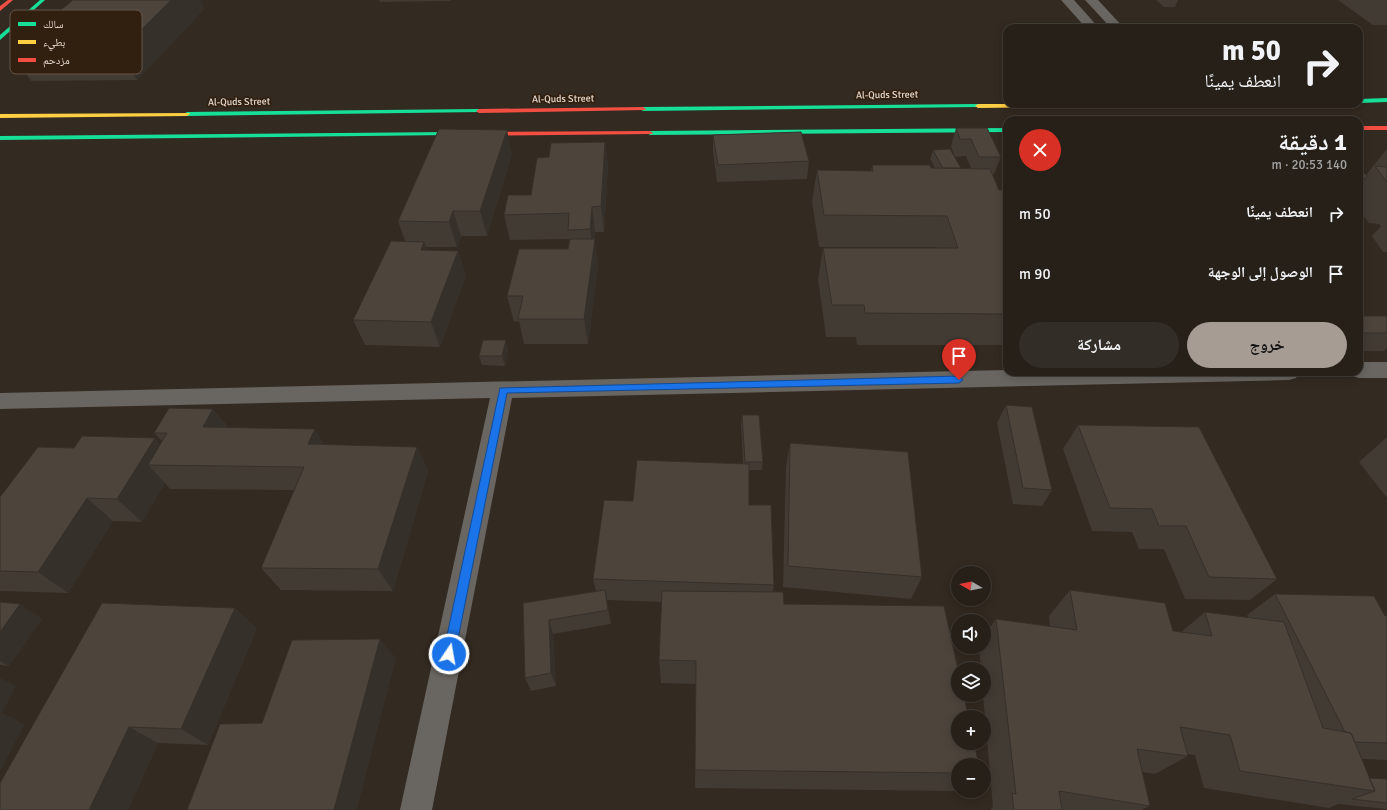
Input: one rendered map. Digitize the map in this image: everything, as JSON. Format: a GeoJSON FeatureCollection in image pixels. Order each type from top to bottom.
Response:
{"type":"FeatureCollection","features":[{"type":"Feature","properties":{"kind":"street"},"geometry":{"type":"LineString","coordinates":[[0,9],[11,0]]}},
{"type":"Feature","properties":{"kind":"street"},"geometry":{"type":"LineString","coordinates":[[32,10],[43,0]]}},
{"type":"Feature","properties":{"kind":"street"},"geometry":{"type":"LineString","coordinates":[[1067,0],[1089,24]]}},
{"type":"Feature","properties":{"kind":"street"},"geometry":{"type":"LineString","coordinates":[[1091,0],[1114,24]]}},
{"type":"Feature","properties":{"kind":"street"},"geometry":{"type":"LineString","coordinates":[[0,38],[10,29]]}},
{"type":"Feature","properties":{"kind":"street"},"geometry":{"type":"LineString","coordinates":[[1363,101],[1387,100]]}},
{"type":"Feature","properties":{"kind":"street","name":"Al-Quds Street"},"geometry":{"type":"LineString","coordinates":[[0,116],[1003,105]]}},
{"type":"Feature","properties":{"kind":"street"},"geometry":{"type":"LineString","coordinates":[[1363,128],[1387,128]]}},
{"type":"Feature","properties":{"kind":"street"},"geometry":{"type":"LineString","coordinates":[[0,138],[1003,130]]}},
{"type":"Feature","properties":{"kind":"street"},"geometry":{"type":"LineString","coordinates":[[1363,370],[1387,370]]}},
{"type":"Feature","properties":{"kind":"street"},"geometry":{"type":"LineString","coordinates":[[0,401],[1114,376]]}},
{"type":"Feature","properties":{"kind":"street"},"geometry":{"type":"LineString","coordinates":[[416,810],[504,390]]}},
{"type":"Feature","properties":{"kind":"building"},"geometry":{"type":"Polygon","coordinates":[[[73,0],[171,0],[142,29],[142,10],[61,10],[73,0]]]}},
{"type":"Feature","properties":{"kind":"building"},"geometry":{"type":"Polygon","coordinates":[[[956,128],[987,128],[1001,157],[979,157],[971,139],[960,139],[956,128]]]}},
{"type":"Feature","properties":{"kind":"building"},"geometry":{"type":"Polygon","coordinates":[[[439,129],[507,130],[480,211],[453,211],[449,222],[398,221],[439,129]]]}},
{"type":"Feature","properties":{"kind":"building"},"geometry":{"type":"Polygon","coordinates":[[[801,132],[809,161],[718,165],[713,135],[801,132]]]}},
{"type":"Feature","properties":{"kind":"building"},"geometry":{"type":"Polygon","coordinates":[[[605,142],[601,206],[592,207],[590,229],[568,230],[569,213],[504,215],[508,195],[531,195],[537,158],[549,157],[551,143],[605,142]]]}},
{"type":"Feature","properties":{"kind":"building"},"geometry":{"type":"Polygon","coordinates":[[[950,149],[961,168],[943,168],[933,150],[950,149]]]}},
{"type":"Feature","properties":{"kind":"building"},"geometry":{"type":"Polygon","coordinates":[[[872,165],[930,165],[931,168],[990,169],[999,190],[1003,190],[1003,314],[865,313],[864,305],[832,305],[823,248],[958,248],[947,216],[824,215],[817,170],[873,171],[872,165]]]}},
{"type":"Feature","properties":{"kind":"building"},"geometry":{"type":"Polygon","coordinates":[[[1375,166],[1387,167],[1387,182],[1375,166]]]}},
{"type":"Feature","properties":{"kind":"building"},"geometry":{"type":"Polygon","coordinates":[[[1363,172],[1367,176],[1363,181],[1363,172]]]}},
{"type":"Feature","properties":{"kind":"building"},"geometry":{"type":"Polygon","coordinates":[[[570,239],[595,239],[584,319],[518,319],[523,296],[507,296],[519,249],[568,249],[570,239]]]}},
{"type":"Feature","properties":{"kind":"building"},"geometry":{"type":"Polygon","coordinates":[[[391,241],[424,242],[421,250],[458,251],[431,322],[353,320],[391,241]]]}},
{"type":"Feature","properties":{"kind":"building"},"geometry":{"type":"Polygon","coordinates":[[[1363,316],[1387,316],[1387,333],[1363,333],[1363,316]]]}},
{"type":"Feature","properties":{"kind":"building"},"geometry":{"type":"Polygon","coordinates":[[[483,340],[506,340],[502,356],[479,356],[483,340]]]}},
{"type":"Feature","properties":{"kind":"building"},"geometry":{"type":"Polygon","coordinates":[[[1006,405],[1032,407],[1052,490],[1023,488],[1006,405]]]}},
{"type":"Feature","properties":{"kind":"building"},"geometry":{"type":"Polygon","coordinates":[[[169,408],[213,409],[203,427],[315,429],[308,444],[417,447],[378,569],[261,568],[304,467],[148,465],[167,433],[154,433],[169,408]]]}},
{"type":"Feature","properties":{"kind":"building"},"geometry":{"type":"Polygon","coordinates":[[[742,415],[759,415],[763,462],[745,462],[742,415]]]}},
{"type":"Feature","properties":{"kind":"building"},"geometry":{"type":"Polygon","coordinates":[[[1078,425],[1199,427],[1277,579],[1209,577],[1186,526],[1159,526],[1152,509],[1110,508],[1078,425]]]}},
{"type":"Feature","properties":{"kind":"building"},"geometry":{"type":"Polygon","coordinates":[[[82,436],[155,438],[117,499],[87,498],[38,572],[0,571],[0,497],[38,447],[74,448],[82,436]]]}},
{"type":"Feature","properties":{"kind":"building"},"geometry":{"type":"Polygon","coordinates":[[[790,443],[908,452],[922,577],[788,566],[790,443]]]}},
{"type":"Feature","properties":{"kind":"building"},"geometry":{"type":"Polygon","coordinates":[[[637,460],[749,464],[749,505],[771,505],[774,585],[593,579],[604,500],[633,501],[637,460]]]}},
{"type":"Feature","properties":{"kind":"building"},"geometry":{"type":"Polygon","coordinates":[[[605,590],[608,610],[549,620],[551,673],[525,678],[523,603],[605,590]]]}},
{"type":"Feature","properties":{"kind":"building"},"geometry":{"type":"Polygon","coordinates":[[[1070,590],[1165,603],[1173,631],[1212,636],[1205,612],[1284,622],[1323,728],[1351,733],[1375,791],[1240,771],[1230,735],[1180,727],[1188,756],[1137,749],[1150,806],[1059,791],[1062,810],[1014,810],[1012,793],[1016,794],[996,619],[1077,630],[1070,590]]]}},
{"type":"Feature","properties":{"kind":"building"},"geometry":{"type":"Polygon","coordinates":[[[662,591],[783,592],[784,604],[944,606],[951,638],[951,654],[955,654],[956,662],[951,662],[951,702],[965,702],[967,710],[951,710],[951,750],[976,750],[977,758],[951,758],[951,773],[695,770],[696,661],[659,660],[662,591]]]}},
{"type":"Feature","properties":{"kind":"building"},"geometry":{"type":"Polygon","coordinates":[[[1275,594],[1374,596],[1385,616],[1387,616],[1387,743],[1355,742],[1351,733],[1345,732],[1275,594]]]}},
{"type":"Feature","properties":{"kind":"building"},"geometry":{"type":"Polygon","coordinates":[[[0,602],[20,604],[0,632],[0,602]]]}},
{"type":"Feature","properties":{"kind":"building"},"geometry":{"type":"Polygon","coordinates":[[[102,603],[235,608],[181,729],[129,727],[89,810],[0,810],[0,783],[102,603]]]}},
{"type":"Feature","properties":{"kind":"building"},"geometry":{"type":"Polygon","coordinates":[[[380,639],[334,810],[187,810],[220,724],[262,723],[292,640],[380,639]]]}},
{"type":"Feature","properties":{"kind":"building"},"geometry":{"type":"Polygon","coordinates":[[[1369,778],[1387,779],[1387,803],[1352,799],[1375,791],[1369,778]]]}},
{"type":"Feature","properties":{"kind":"traffic: fast"},"geometry":{"type":"LineString","coordinates":[[32,10],[43,0]]}},
{"type":"Feature","properties":{"kind":"traffic: fast"},"geometry":{"type":"LineString","coordinates":[[0,38],[10,29]]}},
{"type":"Feature","properties":{"kind":"traffic: fast"},"geometry":{"type":"LineString","coordinates":[[1363,101],[1387,100]]}},
{"type":"Feature","properties":{"kind":"traffic: fast"},"geometry":{"type":"LineString","coordinates":[[643,109],[978,106]]}},
{"type":"Feature","properties":{"kind":"traffic: fast"},"geometry":{"type":"LineString","coordinates":[[187,114],[479,111]]}},
{"type":"Feature","properties":{"kind":"traffic: fast"},"geometry":{"type":"LineString","coordinates":[[650,133],[1003,130]]}},
{"type":"Feature","properties":{"kind":"traffic: fast"},"geometry":{"type":"LineString","coordinates":[[0,138],[451,134]]}},
{"type":"Feature","properties":{"kind":"traffic: slow"},"geometry":{"type":"LineString","coordinates":[[978,106],[1003,106]]}},
{"type":"Feature","properties":{"kind":"traffic: slow"},"geometry":{"type":"LineString","coordinates":[[0,116],[187,114]]}},
{"type":"Feature","properties":{"kind":"traffic: jam"},"geometry":{"type":"LineString","coordinates":[[0,9],[11,0]]}},
{"type":"Feature","properties":{"kind":"traffic: jam"},"geometry":{"type":"LineString","coordinates":[[479,111],[643,109]]}},
{"type":"Feature","properties":{"kind":"traffic: jam"},"geometry":{"type":"LineString","coordinates":[[1363,128],[1387,128]]}},
{"type":"Feature","properties":{"kind":"traffic: jam"},"geometry":{"type":"LineString","coordinates":[[451,134],[650,133]]}},
{"type":"Feature","properties":{"kind":"route"},"geometry":{"type":"LineString","coordinates":[[449,654],[504,390],[959,380]]}}]}
